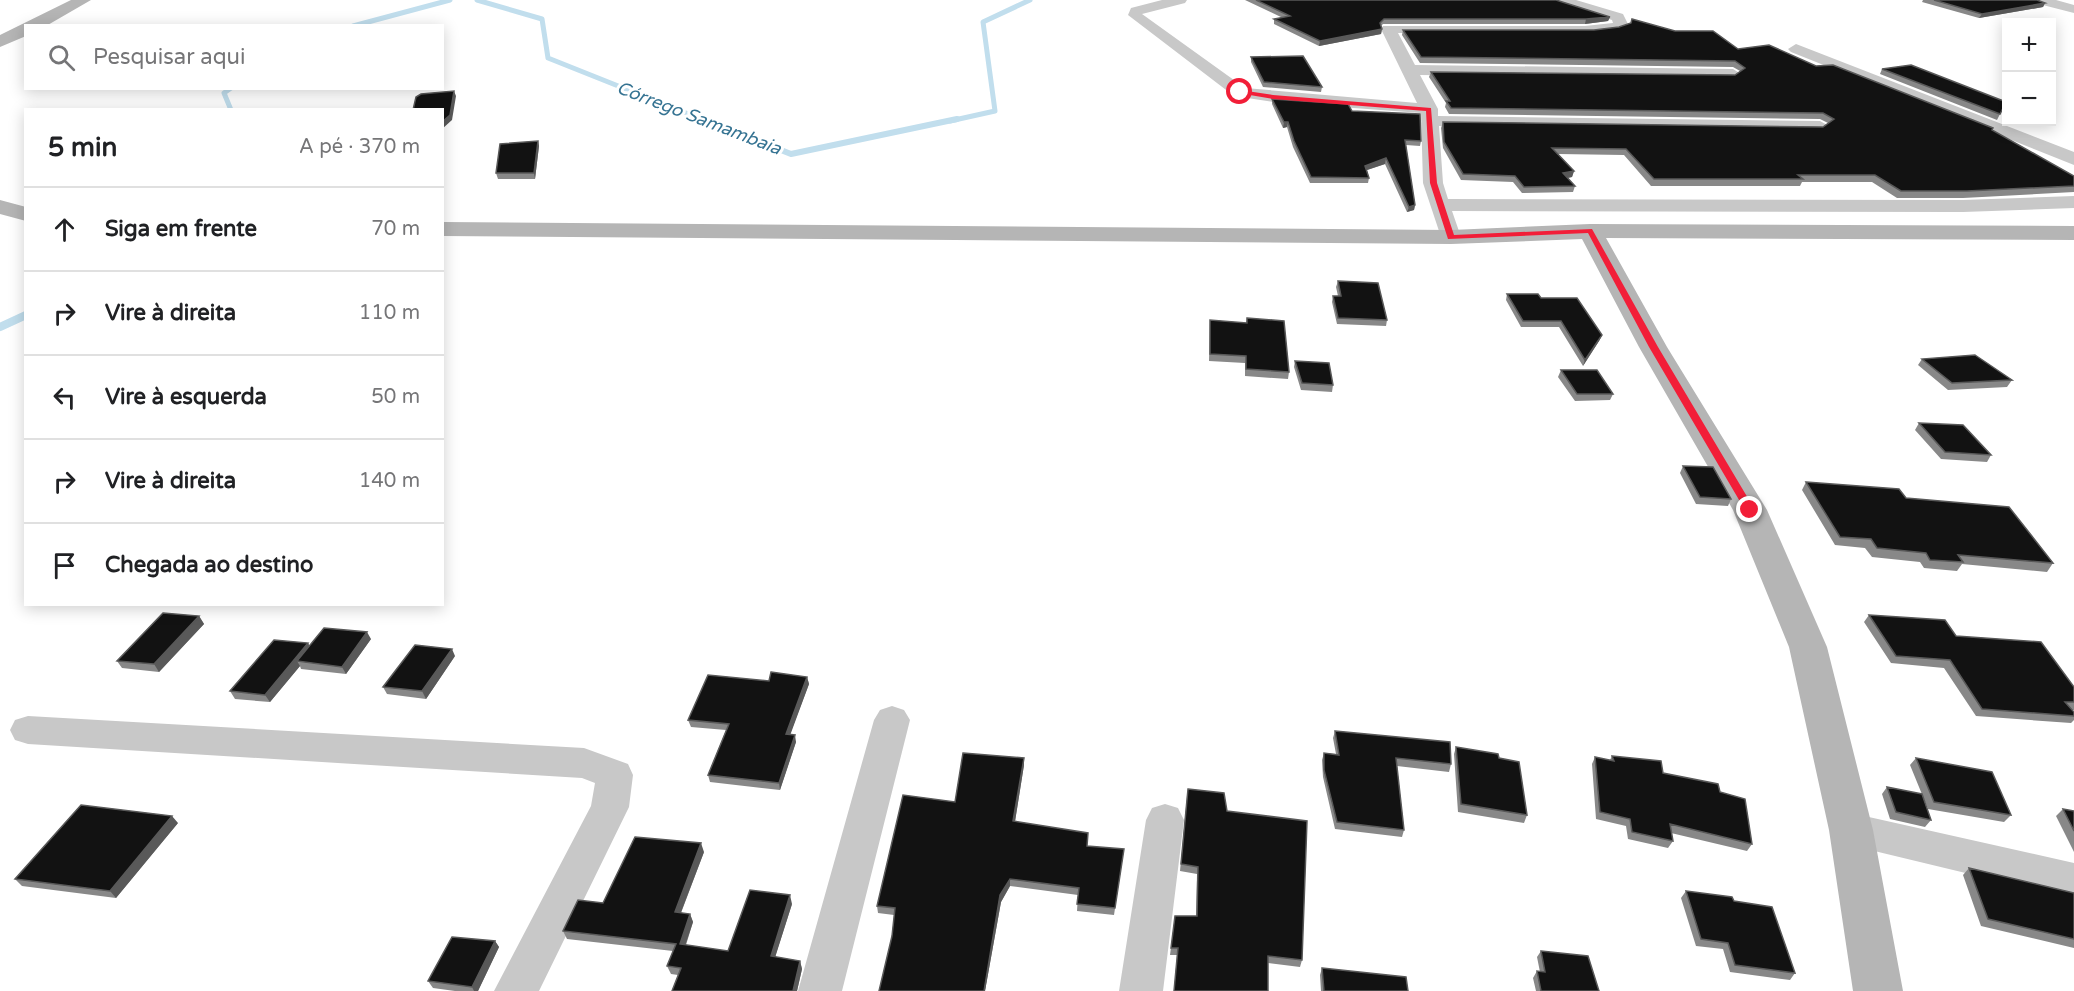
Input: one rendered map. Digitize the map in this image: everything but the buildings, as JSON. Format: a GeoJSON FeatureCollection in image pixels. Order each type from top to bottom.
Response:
{"type":"FeatureCollection","features":[{"type":"Feature","properties":{"kind":"main road"},"geometry":{"type":"LineString","coordinates":[[36,24],[83,0]]}},
{"type":"Feature","properties":{"kind":"main road"},"geometry":{"type":"LineString","coordinates":[[0,42],[24,30]]}},
{"type":"Feature","properties":{"kind":"main road"},"geometry":{"type":"LineString","coordinates":[[0,207],[24,213]]}},
{"type":"Feature","properties":{"kind":"main road"},"geometry":{"type":"LineString","coordinates":[[0,226],[24,226]]}},
{"type":"Feature","properties":{"kind":"main road"},"geometry":{"type":"LineString","coordinates":[[444,229],[1451,237],[1590,231],[2074,233]]}},
{"type":"Feature","properties":{"kind":"main road"},"geometry":{"type":"LineString","coordinates":[[1590,231],[1653,347],[1750,510],[1808,647],[1851,830],[1878,991]]}},
{"type":"Feature","properties":{"kind":"street"},"geometry":{"type":"LineString","coordinates":[[1180,0],[1136,11],[1136,15],[1240,92],[1430,115],[1820,126]]}},
{"type":"Feature","properties":{"kind":"street"},"geometry":{"type":"LineString","coordinates":[[1451,237],[1438,205],[1433,183],[1430,115],[1388,29],[1585,30],[1622,26],[1618,17],[1562,0]]}},
{"type":"Feature","properties":{"kind":"street"},"geometry":{"type":"LineString","coordinates":[[2040,0],[2074,9]]}},
{"type":"Feature","properties":{"kind":"street"},"geometry":{"type":"LineString","coordinates":[[2057,4],[2074,1]]}},
{"type":"Feature","properties":{"kind":"street"},"geometry":{"type":"LineString","coordinates":[[1796,49],[2074,159]]}},
{"type":"Feature","properties":{"kind":"street"},"geometry":{"type":"LineString","coordinates":[[1409,70],[1733,74]]}},
{"type":"Feature","properties":{"kind":"street"},"geometry":{"type":"LineString","coordinates":[[1438,205],[1963,206],[2074,202]]}},
{"type":"Feature","properties":{"kind":"street"},"geometry":{"type":"LineString","coordinates":[[1894,205],[1944,233]]}},
{"type":"Feature","properties":{"kind":"street"},"geometry":{"type":"LineString","coordinates":[[820,991],[892,720]]}},
{"type":"Feature","properties":{"kind":"street"},"geometry":{"type":"LineString","coordinates":[[28,730],[584,763],[615,775],[610,807],[516,991]]}},
{"type":"Feature","properties":{"kind":"street"},"geometry":{"type":"LineString","coordinates":[[1141,991],[1165,820]]}},
{"type":"Feature","properties":{"kind":"street"},"geometry":{"type":"LineString","coordinates":[[1851,830],[2074,881]]}},
{"type":"Feature","properties":{"kind":"waterway","name":"Córrego Samambaia"},"geometry":{"type":"LineString","coordinates":[[360,24],[450,0]]}},
{"type":"Feature","properties":{"kind":"waterway","name":"Córrego Samambaia"},"geometry":{"type":"LineString","coordinates":[[477,0],[542,19],[548,58],[706,121]]}},
{"type":"Feature","properties":{"kind":"waterway","name":"Córrego Samambaia"},"geometry":{"type":"LineString","coordinates":[[950,121],[995,111],[983,22],[1030,0]]}},
{"type":"Feature","properties":{"kind":"waterway","name":"Córrego Samambaia"},"geometry":{"type":"LineString","coordinates":[[228,90],[224,93],[230,108]]}},
{"type":"Feature","properties":{"kind":"waterway","name":"Córrego Samambaia"},"geometry":{"type":"LineString","coordinates":[[703,119],[791,154],[957,119]]}},
{"type":"Feature","properties":{"kind":"waterway","name":"Córrego Samambaia"},"geometry":{"type":"LineString","coordinates":[[0,327],[24,316]]}},
{"type":"Feature","properties":{"kind":"route"},"geometry":{"type":"LineString","coordinates":[[1240,92],[1273,97],[1429,109],[1433,183],[1438,205],[1451,237],[1590,231],[1653,347],[1750,510]]}}]}
